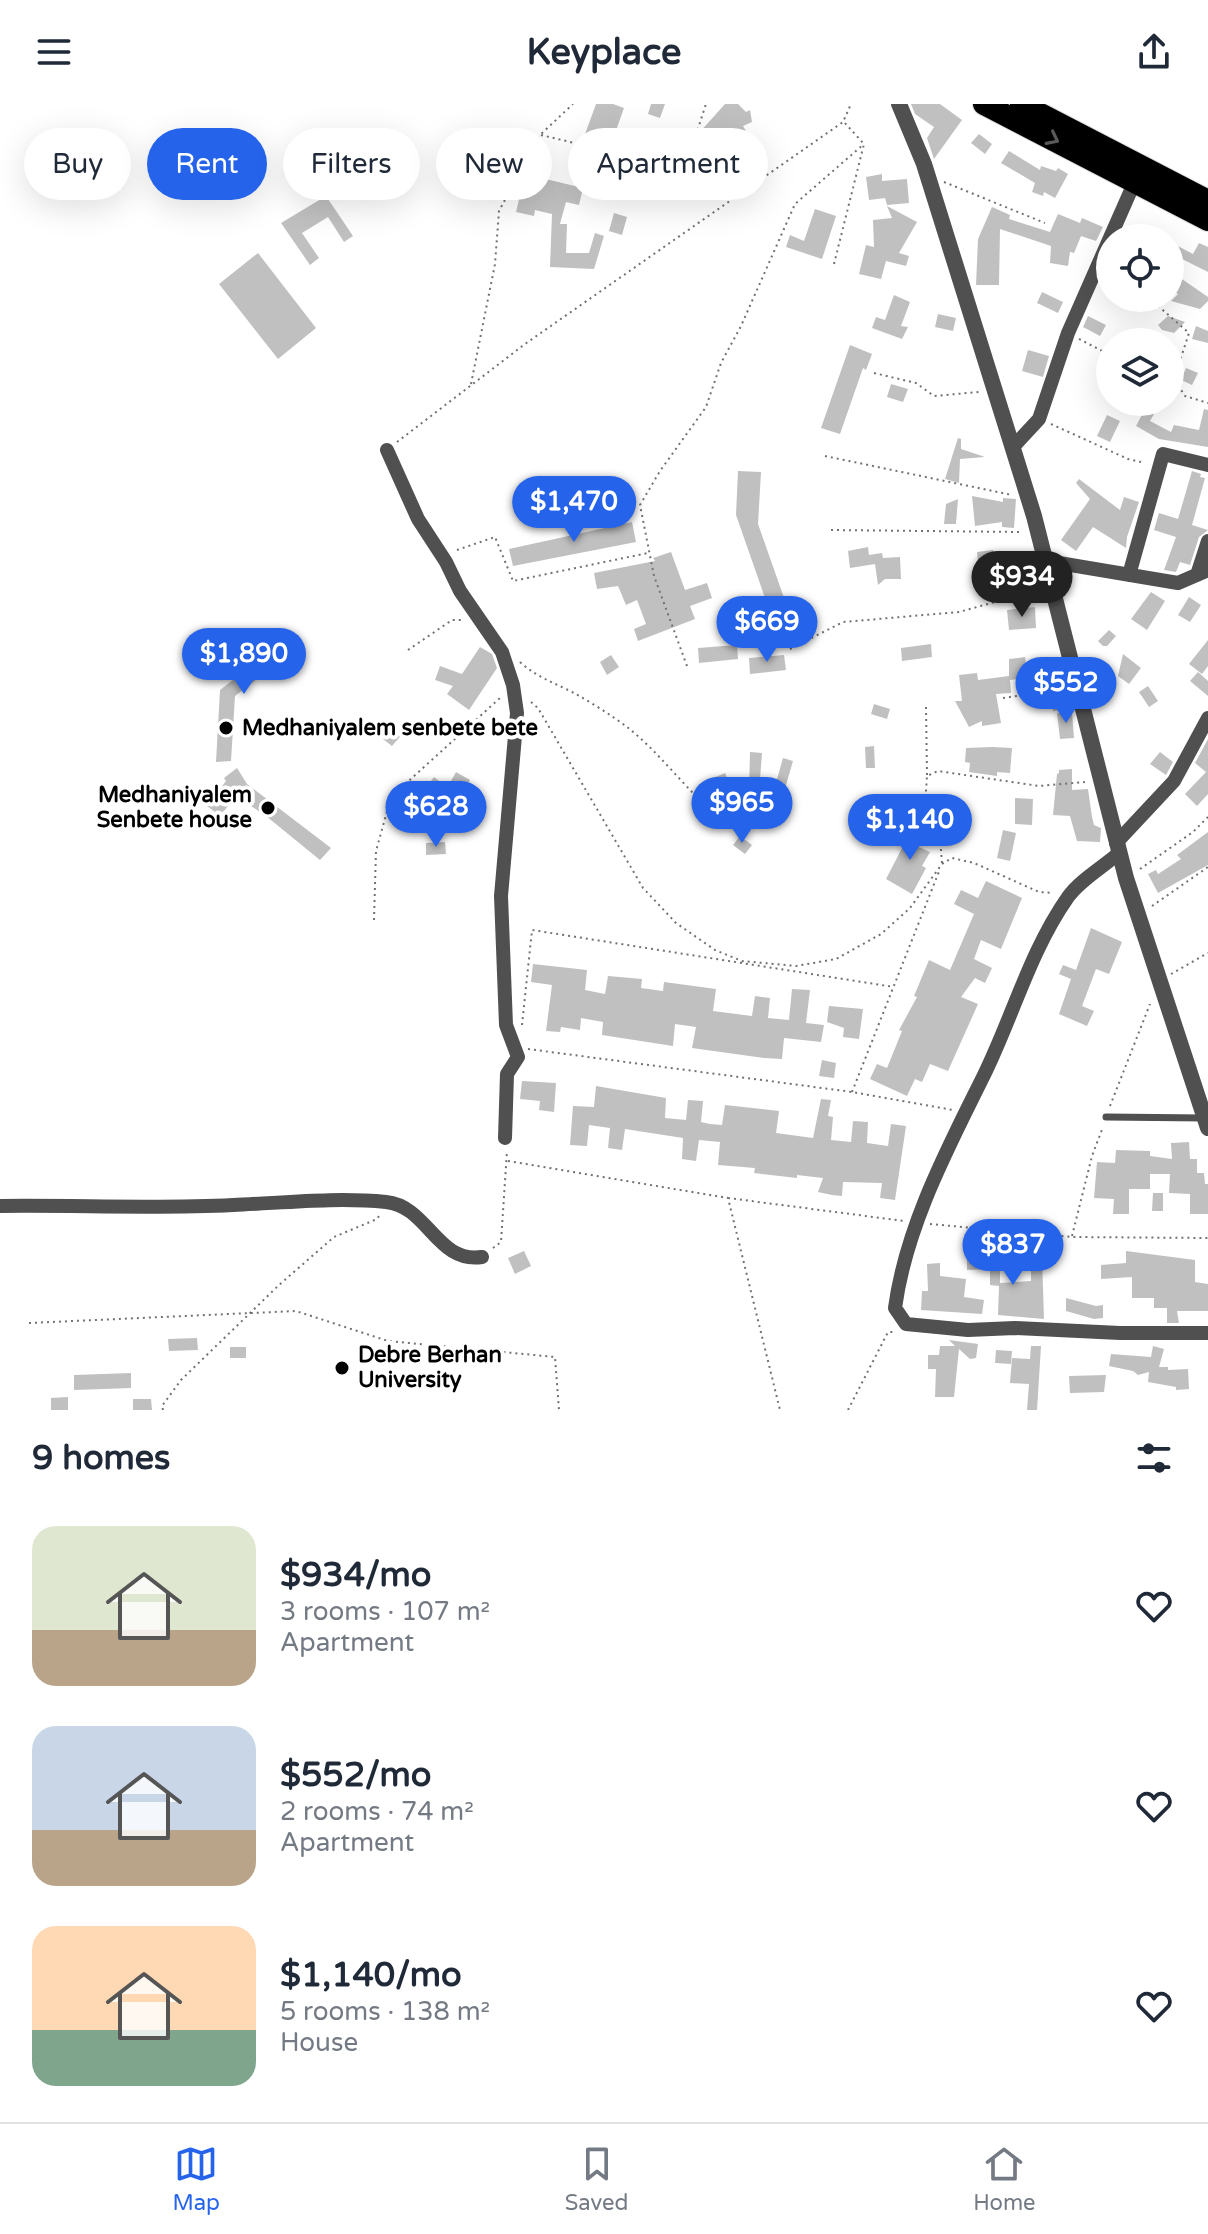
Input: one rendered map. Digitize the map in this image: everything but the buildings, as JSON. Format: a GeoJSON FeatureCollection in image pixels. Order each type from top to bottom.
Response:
{"type":"FeatureCollection","features":[{"type":"Feature","properties":{"kind":"highway"},"geometry":{"type":"LineString","coordinates":[[984,104],[1208,220]]}},
{"type":"Feature","properties":{"kind":"highway"},"geometry":{"type":"LineString","coordinates":[[1021,104],[1208,201]]}},
{"type":"Feature","properties":{"kind":"street"},"geometry":{"type":"LineString","coordinates":[[899,104],[928,176],[1029,498],[1126,878],[1206,1123]]}},
{"type":"Feature","properties":{"kind":"street"},"geometry":{"type":"LineString","coordinates":[[1013,447],[1039,419],[1068,333],[1135,181]]}},
{"type":"Feature","properties":{"kind":"street"},"geometry":{"type":"LineString","coordinates":[[387,450],[418,519],[442,555],[460,591],[502,652],[513,685],[517,713],[501,896],[506,1025],[518,1057],[507,1074],[505,1138]]}},
{"type":"Feature","properties":{"kind":"street"},"geometry":{"type":"LineString","coordinates":[[1129,575],[1163,454],[1208,465]]}},
{"type":"Feature","properties":{"kind":"street"},"geometry":{"type":"LineString","coordinates":[[1047,561],[1178,583],[1202,573],[1208,541]]}},
{"type":"Feature","properties":{"kind":"street"},"geometry":{"type":"LineString","coordinates":[[1208,718],[1174,781],[1118,848],[1069,895],[1037,951],[985,1074],[932,1185],[899,1274],[895,1308],[906,1324],[968,1330],[1015,1328],[1208,1333]]}},
{"type":"Feature","properties":{"kind":"street"},"geometry":{"type":"LineString","coordinates":[[0,1206],[388,1202],[411,1212],[452,1253],[482,1257]]}},
{"type":"Feature","properties":{"kind":"lane"},"geometry":{"type":"LineString","coordinates":[[1106,1117],[1206,1123]]}},
{"type":"Feature","properties":{"kind":"path"},"geometry":{"type":"LineString","coordinates":[[547,128],[573,104]]}},
{"type":"Feature","properties":{"kind":"path"},"geometry":{"type":"LineString","coordinates":[[552,138],[608,151],[688,159],[706,104]]}},
{"type":"Feature","properties":{"kind":"path"},"geometry":{"type":"LineString","coordinates":[[387,450],[525,344],[843,122],[851,104]]}},
{"type":"Feature","properties":{"kind":"path"},"geometry":{"type":"LineString","coordinates":[[843,122],[864,144]]}},
{"type":"Feature","properties":{"kind":"path"},"geometry":{"type":"LineString","coordinates":[[834,264],[864,144]]}},
{"type":"Feature","properties":{"kind":"path"},"geometry":{"type":"LineString","coordinates":[[687,666],[654,576],[640,505],[660,471],[706,407],[721,363],[741,326],[795,204],[864,144]]}},
{"type":"Feature","properties":{"kind":"path"},"geometry":{"type":"LineString","coordinates":[[928,176],[1045,223]]}},
{"type":"Feature","properties":{"kind":"path"},"geometry":{"type":"LineString","coordinates":[[471,386],[495,264],[499,211],[505,200]]}},
{"type":"Feature","properties":{"kind":"path"},"geometry":{"type":"LineString","coordinates":[[1165,312],[1183,328]]}},
{"type":"Feature","properties":{"kind":"path"},"geometry":{"type":"LineString","coordinates":[[1184,329],[1189,333],[1184,346]]}},
{"type":"Feature","properties":{"kind":"path"},"geometry":{"type":"LineString","coordinates":[[1068,333],[1096,348]]}},
{"type":"Feature","properties":{"kind":"path"},"geometry":{"type":"LineString","coordinates":[[874,373],[916,383],[934,396],[995,390]]}},
{"type":"Feature","properties":{"kind":"path"},"geometry":{"type":"LineString","coordinates":[[1184,395],[1208,403]]}},
{"type":"Feature","properties":{"kind":"path"},"geometry":{"type":"LineString","coordinates":[[1039,419],[1128,459],[1160,466]]}},
{"type":"Feature","properties":{"kind":"path"},"geometry":{"type":"LineString","coordinates":[[825,456],[1029,498]]}},
{"type":"Feature","properties":{"kind":"path"},"geometry":{"type":"LineString","coordinates":[[831,530],[1039,532]]}},
{"type":"Feature","properties":{"kind":"path"},"geometry":{"type":"LineString","coordinates":[[442,555],[495,537],[513,581],[649,553]]}},
{"type":"Feature","properties":{"kind":"path"},"geometry":{"type":"LineString","coordinates":[[790,649],[843,622],[959,612],[1002,600],[1055,593]]}},
{"type":"Feature","properties":{"kind":"path"},"geometry":{"type":"LineString","coordinates":[[408,650],[452,620],[482,621]]}},
{"type":"Feature","properties":{"kind":"path"},"geometry":{"type":"LineString","coordinates":[[513,655],[533,674],[576,694],[627,727],[678,775],[706,808],[725,822]]}},
{"type":"Feature","properties":{"kind":"path"},"geometry":{"type":"LineString","coordinates":[[374,920],[376,851],[391,797],[513,685],[538,708],[643,888],[676,923],[715,950],[742,961],[796,966],[836,959],[881,934],[910,908],[942,864],[952,858],[1039,892],[1069,895]]}},
{"type":"Feature","properties":{"kind":"path"},"geometry":{"type":"LineString","coordinates":[[1003,698],[1078,688]]}},
{"type":"Feature","properties":{"kind":"path"},"geometry":{"type":"LineString","coordinates":[[852,1092],[942,864],[940,838],[924,821],[926,707]]}},
{"type":"Feature","properties":{"kind":"path"},"geometry":{"type":"LineString","coordinates":[[927,776],[938,771],[1039,786],[1100,780]]}},
{"type":"Feature","properties":{"kind":"path"},"geometry":{"type":"LineString","coordinates":[[1126,878],[1193,832],[1208,817]]}},
{"type":"Feature","properties":{"kind":"path"},"geometry":{"type":"LineString","coordinates":[[1138,916],[1208,867]]}},
{"type":"Feature","properties":{"kind":"path"},"geometry":{"type":"LineString","coordinates":[[521,1033],[532,930],[895,988]]}},
{"type":"Feature","properties":{"kind":"path"},"geometry":{"type":"LineString","coordinates":[[1072,1237],[1092,1156],[1159,981],[1208,953]]}},
{"type":"Feature","properties":{"kind":"path"},"geometry":{"type":"LineString","coordinates":[[519,1048],[852,1092],[965,1113]]}},
{"type":"Feature","properties":{"kind":"path"},"geometry":{"type":"LineString","coordinates":[[482,1257],[501,1242],[508,1161],[505,1138]]}},
{"type":"Feature","properties":{"kind":"path"},"geometry":{"type":"LineString","coordinates":[[508,1161],[728,1198],[918,1223],[1072,1237],[1208,1238]]}},
{"type":"Feature","properties":{"kind":"path"},"geometry":{"type":"LineString","coordinates":[[728,1198],[780,1410]]}},
{"type":"Feature","properties":{"kind":"path"},"geometry":{"type":"LineString","coordinates":[[163,1410],[162,1406],[181,1380],[249,1313],[334,1237],[377,1219],[388,1202]]}},
{"type":"Feature","properties":{"kind":"path"},"geometry":{"type":"LineString","coordinates":[[29,1323],[296,1311],[388,1341],[555,1357],[559,1410]]}},
{"type":"Feature","properties":{"kind":"path"},"geometry":{"type":"LineString","coordinates":[[848,1410],[888,1332]]}},
{"type":"Feature","properties":{"kind":"place","name":"Medhaniyalem senbete bete"},"geometry":{"type":"Point","coordinates":[226,728]}},
{"type":"Feature","properties":{"kind":"place","name":"Medhaniyalem Senbete house"},"geometry":{"type":"Point","coordinates":[268,808]}},
{"type":"Feature","properties":{"kind":"place","name":"Debre Berhan University"},"geometry":{"type":"Point","coordinates":[342,1368]}}]}
